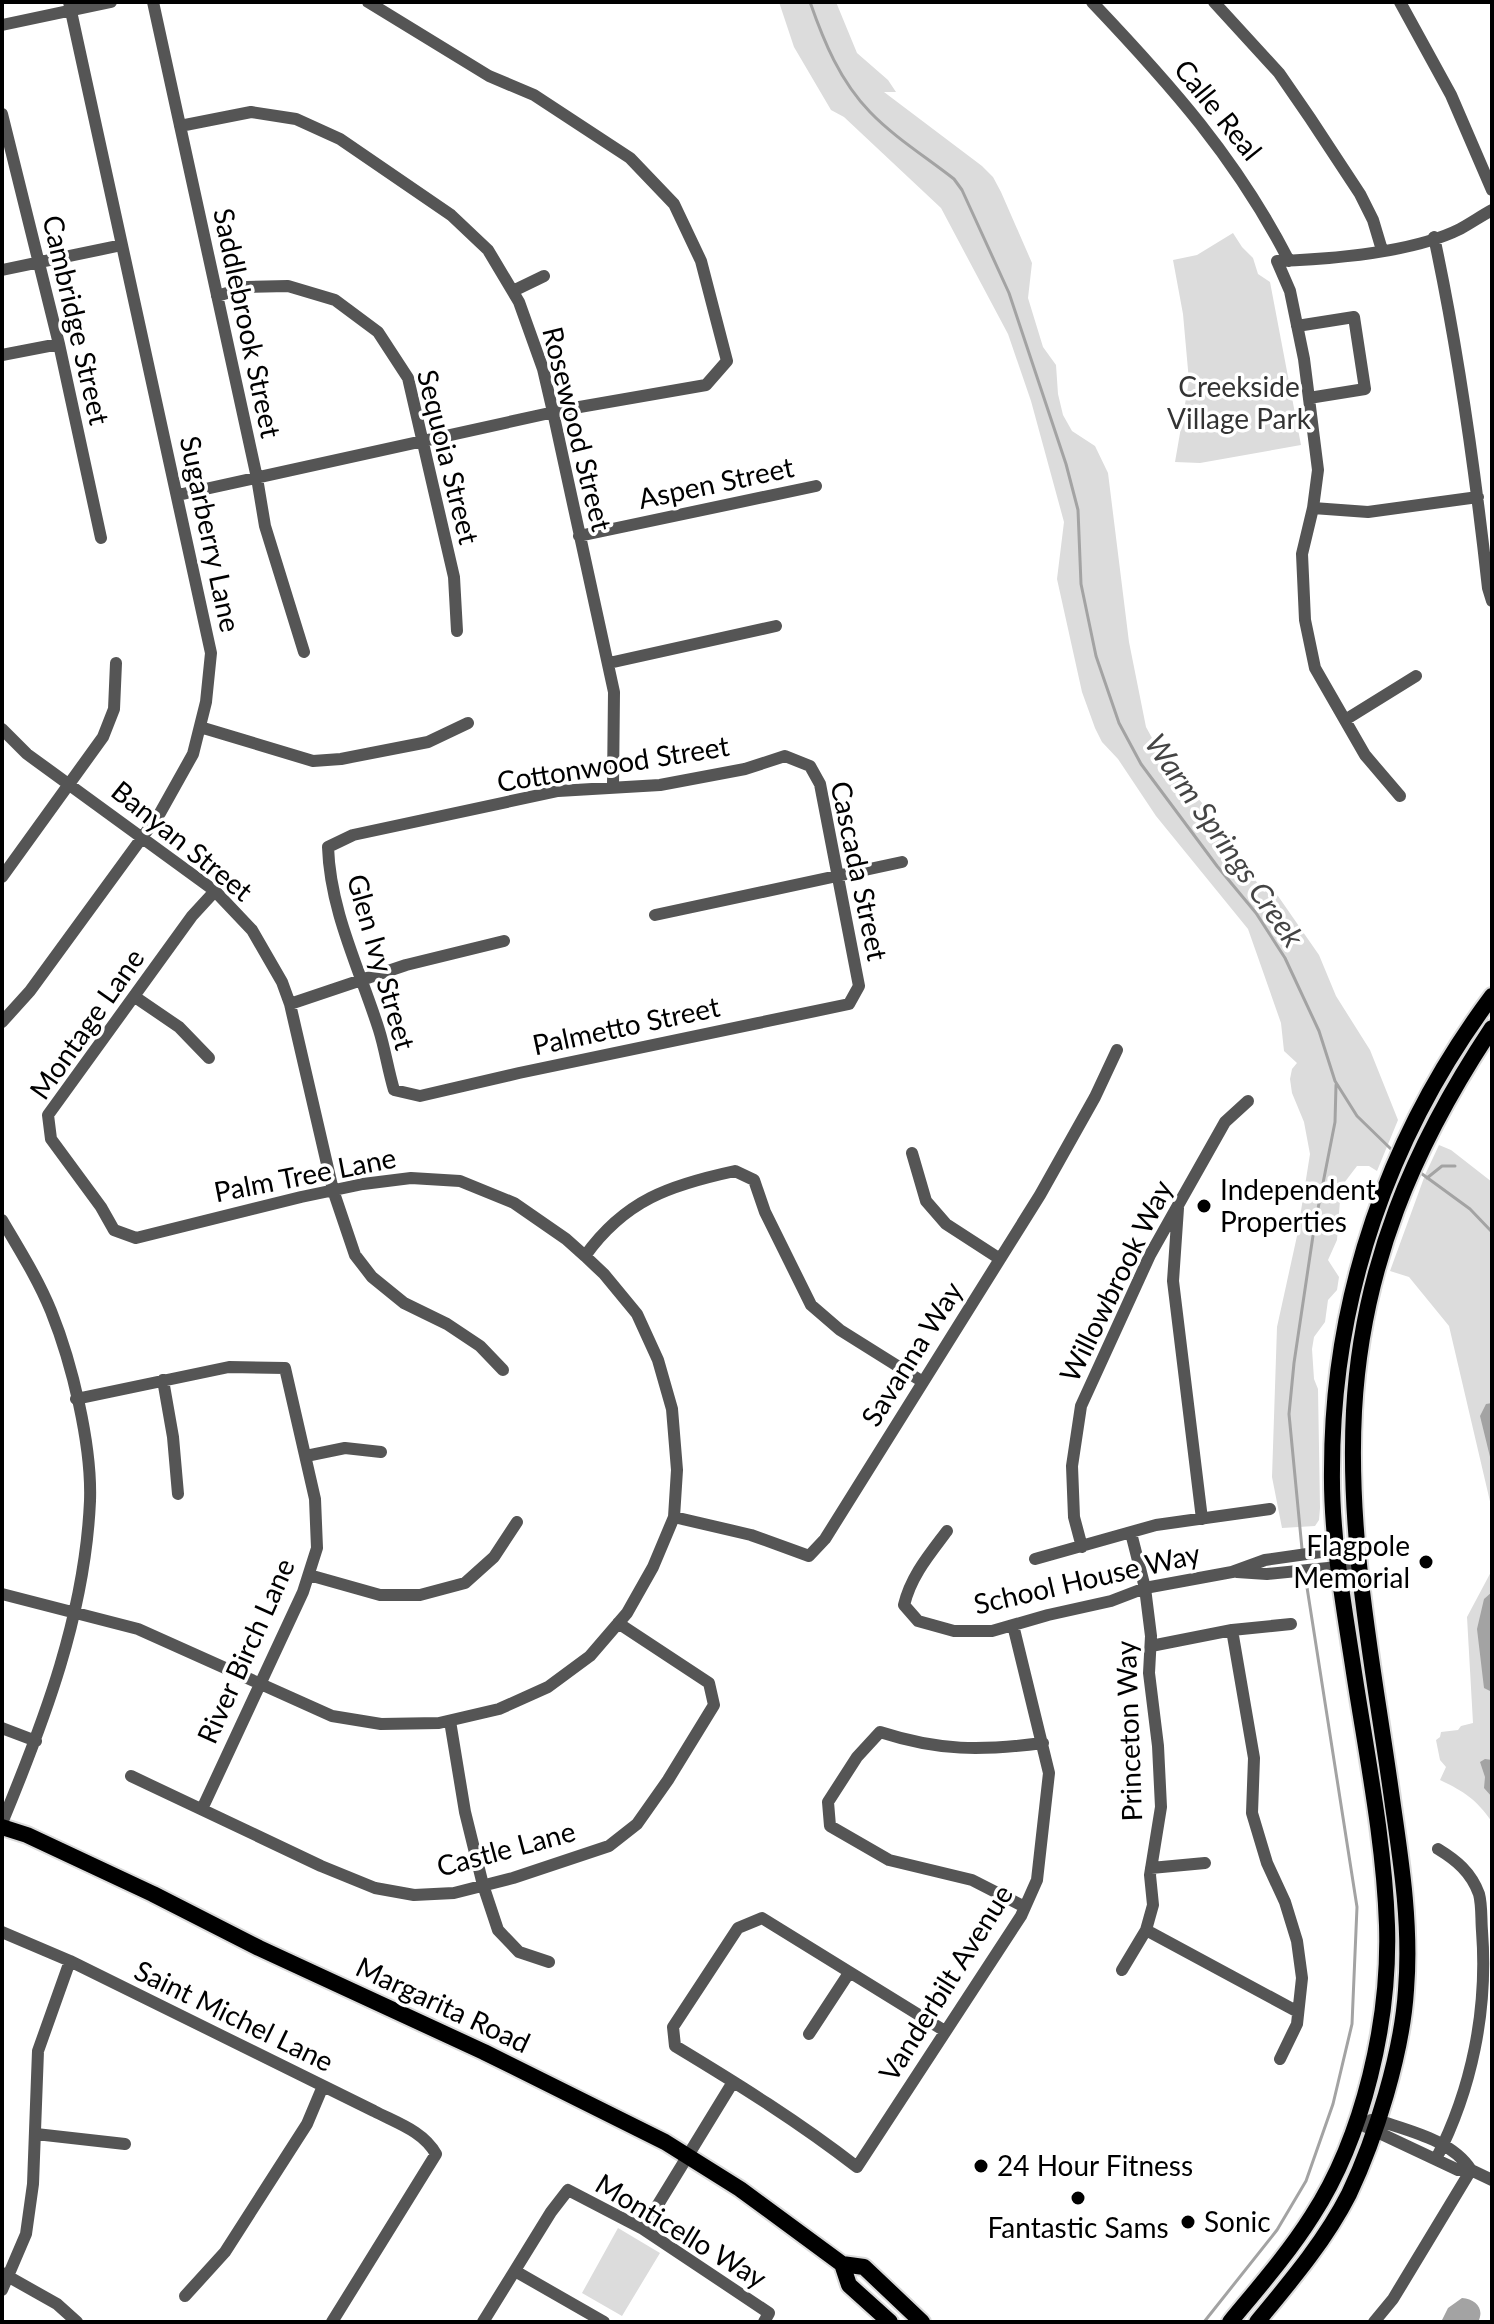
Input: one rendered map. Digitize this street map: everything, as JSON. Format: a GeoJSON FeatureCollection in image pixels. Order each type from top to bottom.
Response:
{"type":"FeatureCollection","features":[{"type":"Feature","properties":{"kind":"main road"},"geometry":{"type":"LineString","coordinates":[[1230,2322],[1287,2253],[1314,2213],[1339,2165],[1356,2122],[1373,2060],[1384,2004],[1387,1925],[1379,1843],[1338,1558],[1331,1473],[1339,1351],[1361,1256],[1410,1132],[1448,1059],[1492,996]]}},
{"type":"Feature","properties":{"kind":"main road"},"geometry":{"type":"LineString","coordinates":[[1257,2322],[1309,2259],[1349,2194],[1375,2126],[1400,2035],[1406,1992],[1408,1925],[1356,1547],[1354,1411],[1358,1369],[1374,1282],[1404,1188],[1449,1096],[1492,1028]]}},
{"type":"Feature","properties":{"kind":"main road","name":"Margarita Road"},"geometry":{"type":"LineString","coordinates":[[2,1825],[484,2052],[687,2154],[842,2264],[864,2267],[922,2322]]}},
{"type":"Feature","properties":{"kind":"main road","name":"Margarita Road"},"geometry":{"type":"LineString","coordinates":[[842,2264],[849,2285],[890,2322]]}},
{"type":"Feature","properties":{"kind":"street"},"geometry":{"type":"LineString","coordinates":[[2,25],[70,6],[111,2]]}},
{"type":"Feature","properties":{"kind":"street","name":"Saddlebrook Street"},"geometry":{"type":"LineString","coordinates":[[153,2],[265,526],[304,652]]}},
{"type":"Feature","properties":{"kind":"street"},"geometry":{"type":"LineString","coordinates":[[178,495],[553,412],[706,385],[727,361],[701,261],[674,204],[630,158],[534,95],[489,76],[368,2]]}},
{"type":"Feature","properties":{"kind":"street","name":"Calle Real"},"geometry":{"type":"LineString","coordinates":[[1092,2],[1217,142],[1252,194],[1283,261],[1297,326],[1318,470],[1302,554],[1305,620],[1315,668],[1365,755],[1400,796]]}},
{"type":"Feature","properties":{"kind":"street"},"geometry":{"type":"LineString","coordinates":[[1214,2],[1279,73],[1310,118],[1360,194],[1373,220],[1382,250]]}},
{"type":"Feature","properties":{"kind":"street"},"geometry":{"type":"LineString","coordinates":[[1400,2],[1451,95],[1492,190]]}},
{"type":"Feature","properties":{"kind":"street","name":"Sugarberry Lane"},"geometry":{"type":"LineString","coordinates":[[2,1022],[30,991],[140,836],[160,813],[193,754],[206,702],[211,653],[70,6]]}},
{"type":"Feature","properties":{"kind":"street","name":"Rosewood Street"},"geometry":{"type":"LineString","coordinates":[[180,126],[251,112],[296,119],[340,139],[451,215],[488,250],[519,302],[543,369],[614,692],[613,786]]}},
{"type":"Feature","properties":{"kind":"street","name":"Cambridge Street"},"geometry":{"type":"LineString","coordinates":[[2,114],[59,344],[101,538]]}},
{"type":"Feature","properties":{"kind":"street"},"geometry":{"type":"LineString","coordinates":[[2,180],[18,176]]}},
{"type":"Feature","properties":{"kind":"street"},"geometry":{"type":"LineString","coordinates":[[1283,261],[1340,259],[1382,250],[1458,230],[1492,210]]}},
{"type":"Feature","properties":{"kind":"street"},"geometry":{"type":"LineString","coordinates":[[1434,237],[1449,305],[1492,601]]}},
{"type":"Feature","properties":{"kind":"street"},"geometry":{"type":"LineString","coordinates":[[2,270],[122,245]]}},
{"type":"Feature","properties":{"kind":"street"},"geometry":{"type":"LineString","coordinates":[[513,291],[544,276]]}},
{"type":"Feature","properties":{"kind":"street","name":"Sequoia Street"},"geometry":{"type":"LineString","coordinates":[[217,296],[247,287],[288,286],[335,300],[378,332],[408,378],[454,577],[457,631]]}},
{"type":"Feature","properties":{"kind":"street"},"geometry":{"type":"LineString","coordinates":[[1297,326],[1354,317],[1365,389],[1309,398]]}},
{"type":"Feature","properties":{"kind":"street"},"geometry":{"type":"LineString","coordinates":[[2,355],[59,344]]}},
{"type":"Feature","properties":{"kind":"street","name":"Aspen Street"},"geometry":{"type":"LineString","coordinates":[[579,536],[816,486]]}},
{"type":"Feature","properties":{"kind":"street"},"geometry":{"type":"LineString","coordinates":[[1313,508],[1368,512],[1478,497]]}},
{"type":"Feature","properties":{"kind":"street"},"geometry":{"type":"LineString","coordinates":[[609,663],[776,626]]}},
{"type":"Feature","properties":{"kind":"street"},"geometry":{"type":"LineString","coordinates":[[2,877],[103,737],[114,709],[116,663]]}},
{"type":"Feature","properties":{"kind":"street"},"geometry":{"type":"LineString","coordinates":[[1345,720],[1416,676]]}},
{"type":"Feature","properties":{"kind":"street"},"geometry":{"type":"LineString","coordinates":[[200,727],[313,761],[341,759],[428,742],[468,723]]}},
{"type":"Feature","properties":{"kind":"street","name":"Banyan Street"},"geometry":{"type":"LineString","coordinates":[[2,729],[27,754],[215,891],[252,930],[282,982],[290,1004],[333,1190],[355,1255],[372,1277],[404,1303],[447,1324],[480,1346],[503,1370]]}},
{"type":"Feature","properties":{"kind":"street","name":"Cottonwood Street"},"geometry":{"type":"LineString","coordinates":[[328,847],[353,835],[558,791],[673,782],[745,769],[785,756],[810,766]]}},
{"type":"Feature","properties":{"kind":"street","name":"Cascada Street"},"geometry":{"type":"LineString","coordinates":[[810,766],[820,784],[859,986]]}},
{"type":"Feature","properties":{"kind":"street","name":"Glen Ivy Street"},"geometry":{"type":"LineString","coordinates":[[328,847],[329,868],[360,980],[380,1033],[394,1090]]}},
{"type":"Feature","properties":{"kind":"street"},"geometry":{"type":"LineString","coordinates":[[655,915],[902,862]]}},
{"type":"Feature","properties":{"kind":"street","name":"Montage Lane"},"geometry":{"type":"LineString","coordinates":[[114,1230],[101,1207],[51,1139],[48,1115],[192,916],[215,891]]}},
{"type":"Feature","properties":{"kind":"street"},"geometry":{"type":"LineString","coordinates":[[290,1004],[406,965],[504,941]]}},
{"type":"Feature","properties":{"kind":"street","name":"Palmetto Street"},"geometry":{"type":"LineString","coordinates":[[394,1090],[420,1096],[849,1004],[859,986]]}},
{"type":"Feature","properties":{"kind":"street"},"geometry":{"type":"LineString","coordinates":[[135,997],[179,1027],[209,1058]]}},
{"type":"Feature","properties":{"kind":"street","name":"Savanna Way"},"geometry":{"type":"LineString","coordinates":[[674,1517],[737,1531],[809,1556],[825,1539],[1040,1195],[1095,1097],[1117,1050]]}},
{"type":"Feature","properties":{"kind":"street","name":"Willowbrook Way"},"geometry":{"type":"LineString","coordinates":[[1082,1547],[1074,1517],[1072,1466],[1081,1406],[1150,1255],[1225,1122],[1248,1101]]}},
{"type":"Feature","properties":{"kind":"street"},"geometry":{"type":"LineString","coordinates":[[912,1153],[926,1201],[946,1224],[1000,1259]]}},
{"type":"Feature","properties":{"kind":"street"},"geometry":{"type":"LineString","coordinates":[[585,1256],[599,1237],[627,1210],[664,1191],[735,1171],[754,1180],[771,1224],[811,1305],[840,1330],[923,1382]]}},
{"type":"Feature","properties":{"kind":"street","name":"Palm Tree Lane"},"geometry":{"type":"LineString","coordinates":[[2,1594],[138,1629],[332,1716],[381,1724],[450,1721],[499,1709],[548,1687],[590,1656],[627,1613],[653,1567],[674,1517],[677,1470],[672,1409],[658,1360],[637,1314],[585,1256],[514,1203],[460,1181],[411,1178],[333,1190],[136,1238],[114,1230]]}},
{"type":"Feature","properties":{"kind":"street"},"geometry":{"type":"LineString","coordinates":[[1178,1205],[1173,1281],[1202,1519]]}},
{"type":"Feature","properties":{"kind":"street"},"geometry":{"type":"LineString","coordinates":[[2,1220],[31,1269],[70,1365],[85,1443],[90,1499],[83,1571],[51,1700],[2,1825]]}},
{"type":"Feature","properties":{"kind":"street","name":"River Birch Lane"},"geometry":{"type":"LineString","coordinates":[[163,1380],[229,1367],[285,1368],[315,1499],[317,1548],[303,1592],[202,1809]]}},
{"type":"Feature","properties":{"kind":"street"},"geometry":{"type":"LineString","coordinates":[[76,1399],[163,1380],[173,1437],[178,1494]]}},
{"type":"Feature","properties":{"kind":"street"},"geometry":{"type":"LineString","coordinates":[[306,1456],[345,1448],[381,1452]]}},
{"type":"Feature","properties":{"kind":"street"},"geometry":{"type":"LineString","coordinates":[[1035,1559],[1156,1525],[1270,1509]]}},
{"type":"Feature","properties":{"kind":"street"},"geometry":{"type":"LineString","coordinates":[[309,1575],[380,1595],[420,1595],[465,1583],[494,1557],[517,1522]]}},
{"type":"Feature","properties":{"kind":"street","name":"School House Way"},"geometry":{"type":"LineString","coordinates":[[947,1531],[915,1575],[904,1605],[918,1621],[954,1631],[992,1631],[1111,1601],[1145,1588],[1232,1572],[1267,1574],[1338,1558],[1356,1547]]}},
{"type":"Feature","properties":{"kind":"street","name":"Princeton Way"},"geometry":{"type":"LineString","coordinates":[[1122,1970],[1146,1930],[1153,1905],[1151,1868],[1161,1807],[1145,1588],[1131,1533]]}},
{"type":"Feature","properties":{"kind":"street","name":"School House Way"},"geometry":{"type":"LineString","coordinates":[[1338,1558],[1358,1565]]}},
{"type":"Feature","properties":{"kind":"street","name":"Castle Lane"},"geometry":{"type":"LineString","coordinates":[[131,1776],[321,1866],[375,1888],[414,1895],[454,1893],[567,1862],[609,1846],[637,1824],[714,1705],[709,1683],[618,1623]]}},
{"type":"Feature","properties":{"kind":"street"},"geometry":{"type":"LineString","coordinates":[[1151,1646],[1232,1630],[1291,1624]]}},
{"type":"Feature","properties":{"kind":"street","name":"Vanderbilt Avenue"},"geometry":{"type":"LineString","coordinates":[[733,2082],[808,2129],[857,2167],[1025,1907],[1037,1880],[1049,1773],[1013,1625]]}},
{"type":"Feature","properties":{"kind":"street"},"geometry":{"type":"LineString","coordinates":[[1232,1630],[1254,1758],[1252,1813],[1267,1863],[1285,1902],[1297,1941],[1302,1978],[1297,2024],[1280,2059]]}},
{"type":"Feature","properties":{"kind":"street"},"geometry":{"type":"LineString","coordinates":[[450,1721],[465,1812],[498,1930],[519,1952],[549,1962]]}},
{"type":"Feature","properties":{"kind":"street"},"geometry":{"type":"LineString","coordinates":[[2,1728],[36,1741]]}},
{"type":"Feature","properties":{"kind":"street"},"geometry":{"type":"LineString","coordinates":[[1025,1907],[972,1880],[889,1860],[830,1826],[828,1802],[857,1757],[880,1732],[919,1744],[950,1749],[1043,1743]]}},
{"type":"Feature","properties":{"kind":"street"},"geometry":{"type":"LineString","coordinates":[[1436,2159],[1462,2102],[1472,2064],[1488,1952],[1487,1922],[1474,1882],[1455,1859],[1438,1849]]}},
{"type":"Feature","properties":{"kind":"street"},"geometry":{"type":"LineString","coordinates":[[1151,1868],[1205,1863]]}},
{"type":"Feature","properties":{"kind":"street"},"geometry":{"type":"LineString","coordinates":[[643,2229],[733,2082],[675,2046],[673,2027],[738,1928],[762,1918],[945,2031]]}},
{"type":"Feature","properties":{"kind":"street"},"geometry":{"type":"LineString","coordinates":[[1146,1930],[1298,2012]]}},
{"type":"Feature","properties":{"kind":"street","name":"Saint Michel Lane"},"geometry":{"type":"LineString","coordinates":[[2,1932],[70,1961],[323,2086],[420,2134],[429,2143],[436,2154],[332,2322]]}},
{"type":"Feature","properties":{"kind":"street"},"geometry":{"type":"LineString","coordinates":[[2,2290],[5,2274],[26,2234],[33,2184],[38,2051],[70,1961]]}},
{"type":"Feature","properties":{"kind":"street"},"geometry":{"type":"LineString","coordinates":[[809,2034],[849,1973]]}},
{"type":"Feature","properties":{"kind":"street"},"geometry":{"type":"LineString","coordinates":[[185,2296],[225,2252],[307,2124],[323,2086]]}},
{"type":"Feature","properties":{"kind":"street"},"geometry":{"type":"LineString","coordinates":[[1356,2122],[1443,2146],[1463,2157],[1471,2170]]}},
{"type":"Feature","properties":{"kind":"street"},"geometry":{"type":"LineString","coordinates":[[1375,2126],[1458,2170],[1471,2170],[1492,2180]]}},
{"type":"Feature","properties":{"kind":"street"},"geometry":{"type":"LineString","coordinates":[[36,2134],[125,2144]]}},
{"type":"Feature","properties":{"kind":"street"},"geometry":{"type":"LineString","coordinates":[[1374,2322],[1393,2299],[1471,2170]]}},
{"type":"Feature","properties":{"kind":"street","name":"Monticello Way"},"geometry":{"type":"LineString","coordinates":[[515,2271],[568,2190],[643,2229],[767,2318]]}},
{"type":"Feature","properties":{"kind":"street"},"geometry":{"type":"LineString","coordinates":[[483,2322],[515,2271],[604,2322]]}},
{"type":"Feature","properties":{"kind":"street"},"geometry":{"type":"LineString","coordinates":[[5,2274],[57,2304],[77,2322]]}},
{"type":"Feature","properties":{"kind":"green space"},"geometry":{"type":"Polygon","coordinates":[[[779,2],[836,2],[857,53],[888,80],[896,92],[884,92],[993,177],[1032,263],[1028,298],[1043,347],[1056,365],[1063,415],[1072,431],[1095,446],[1108,473],[1129,642],[1146,727],[1164,760],[1203,804],[1264,892],[1269,889],[1278,896],[1319,955],[1336,996],[1370,1050],[1398,1120],[1377,1171],[1369,1166],[1357,1166],[1341,1187],[1337,1240],[1328,1260],[1339,1277],[1337,1290],[1328,1300],[1325,1322],[1314,1337],[1312,1349],[1314,1379],[1318,1389],[1320,1508],[1315,1526],[1282,1528],[1272,1477],[1277,1327],[1297,1236],[1310,1154],[1304,1122],[1292,1093],[1290,1079],[1297,1063],[1284,1051],[1281,1023],[1248,929],[1156,816],[1095,728],[1082,692],[1057,579],[1064,522],[1031,401],[1008,334],[941,208],[844,117],[831,110],[794,47],[779,2]]]}},
{"type":"Feature","properties":{"kind":"green space","name":"Creekside Village Park"},"geometry":{"type":"Polygon","coordinates":[[[1233,233],[1253,258],[1258,274],[1270,282],[1301,445],[1200,463],[1175,462],[1189,381],[1183,314],[1173,260],[1197,255],[1233,233]]]}},
{"type":"Feature","properties":{"kind":"green space"},"geometry":{"type":"Polygon","coordinates":[[[1439,1145],[1451,1150],[1492,1182],[1492,1510],[1449,1326],[1409,1277],[1390,1271],[1439,1145]]]}},
{"type":"Feature","properties":{"kind":"green space"},"geometry":{"type":"Polygon","coordinates":[[[1492,1570],[1492,1822],[1469,1797],[1440,1780],[1446,1767],[1440,1760],[1436,1740],[1441,1732],[1458,1730],[1473,1723],[1467,1617],[1492,1570]]]}},
{"type":"Feature","properties":{"kind":"green space"},"geometry":{"type":"Polygon","coordinates":[[[618,2228],[660,2253],[622,2316],[582,2293],[618,2228]]]}},
{"type":"Feature","properties":{"kind":"shaded area"},"geometry":{"type":"Polygon","coordinates":[[[1492,1403],[1492,1465],[1480,1416],[1486,1404],[1492,1403]]]}},
{"type":"Feature","properties":{"kind":"shaded area"},"geometry":{"type":"Polygon","coordinates":[[[1492,1592],[1492,1692],[1484,1688],[1477,1629],[1484,1599],[1492,1592]]]}},
{"type":"Feature","properties":{"kind":"shaded area"},"geometry":{"type":"Polygon","coordinates":[[[1492,1760],[1492,1797],[1484,1788],[1485,1777],[1480,1762],[1492,1760]]]}},
{"type":"Feature","properties":{"kind":"shaded area"},"geometry":{"type":"Polygon","coordinates":[[[1462,2298],[1471,2300],[1480,2309],[1478,2322],[1441,2322],[1448,2308],[1462,2298]]]}},
{"type":"Feature","properties":{"kind":"waterway","name":"Warm Springs Creek"},"geometry":{"type":"LineString","coordinates":[[810,2],[834,60],[859,100],[889,130],[954,179],[962,190],[1009,293],[1066,464],[1078,510],[1081,584],[1096,656],[1119,723],[1141,764],[1256,913],[1285,958],[1319,1031],[1335,1081],[1357,1116],[1393,1151]]}},
{"type":"Feature","properties":{"kind":"waterway"},"geometry":{"type":"LineString","coordinates":[[1302,1549],[1289,1414],[1314,1229],[1335,1122],[1336,1085]]}},
{"type":"Feature","properties":{"kind":"waterway"},"geometry":{"type":"LineString","coordinates":[[1427,1178],[1442,1166],[1455,1166]]}},
{"type":"Feature","properties":{"kind":"waterway","name":"Warm Springs Creek"},"geometry":{"type":"LineString","coordinates":[[1418,1171],[1470,1209],[1492,1232]]}},
{"type":"Feature","properties":{"kind":"waterway"},"geometry":{"type":"LineString","coordinates":[[1204,2322],[1277,2230],[1306,2181],[1333,2104],[1352,2024],[1357,1907],[1306,1581]]}},
{"type":"Feature","properties":{"kind":"place","name":"Independent Properties"},"geometry":{"type":"Point","coordinates":[1204,1206]}},
{"type":"Feature","properties":{"kind":"place","name":"Flagpole Memorial"},"geometry":{"type":"Point","coordinates":[1426,1562]}},
{"type":"Feature","properties":{"kind":"place","name":"24 Hour Fitness"},"geometry":{"type":"Point","coordinates":[981,2166]}},
{"type":"Feature","properties":{"kind":"place","name":"Fantastic Sams"},"geometry":{"type":"Point","coordinates":[1078,2198]}},
{"type":"Feature","properties":{"kind":"place","name":"Sonic"},"geometry":{"type":"Point","coordinates":[1188,2222]}}]}
